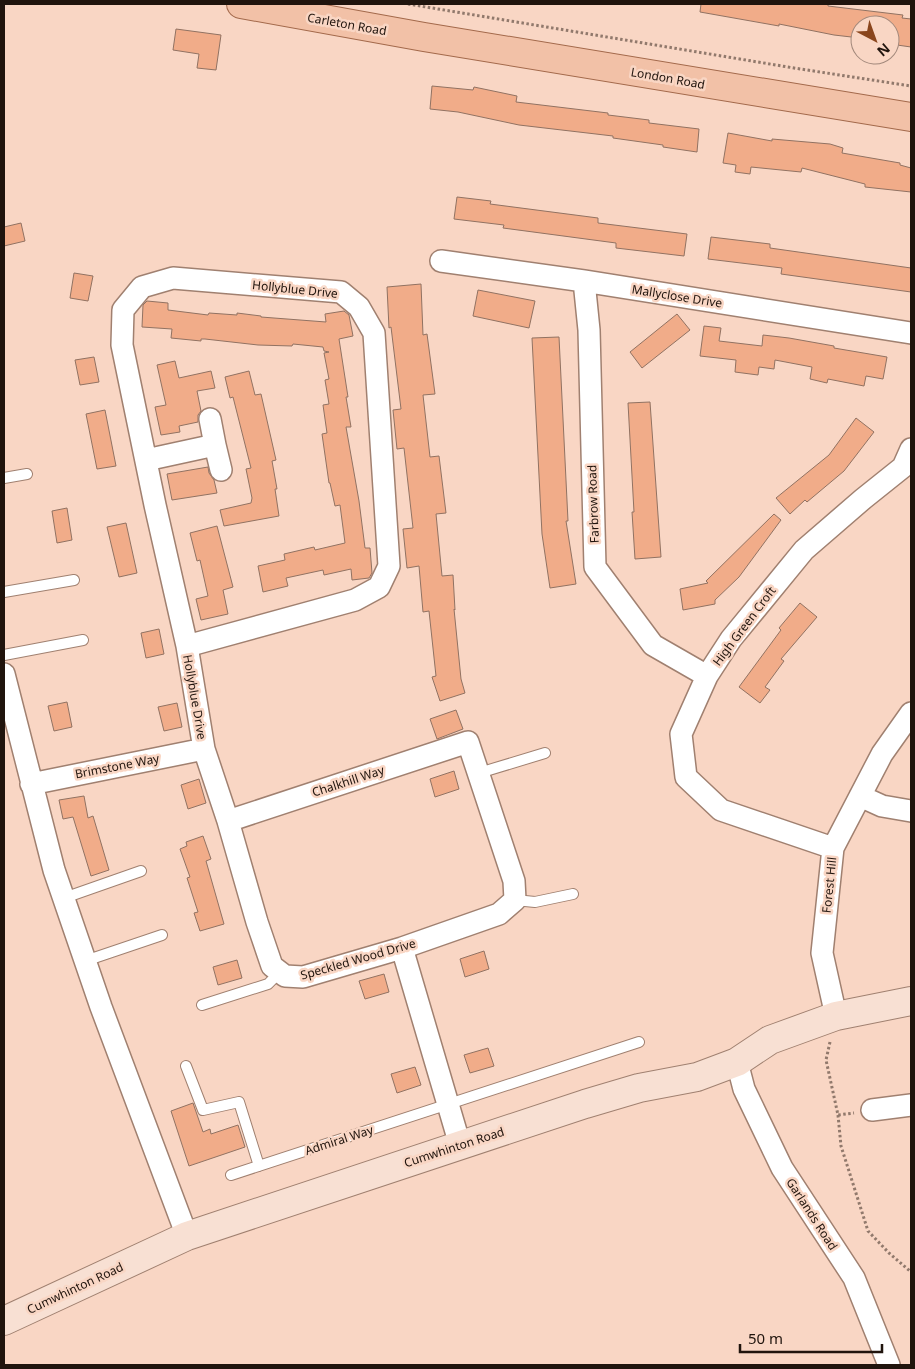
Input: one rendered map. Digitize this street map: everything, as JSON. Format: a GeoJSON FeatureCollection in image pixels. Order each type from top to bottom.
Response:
{"type":"FeatureCollection","features":[{"type":"Feature","properties":{"kind":"main road","name":"Carleton Road"},"geometry":{"type":"LineString","coordinates":[[242,4],[424,37]]}},
{"type":"Feature","properties":{"kind":"main road","name":"London Road"},"geometry":{"type":"LineString","coordinates":[[424,37],[911,117]]}},
{"type":"Feature","properties":{"kind":"street","name":"Mallyclose Drive"},"geometry":{"type":"LineString","coordinates":[[442,261],[584,281],[911,333]]}},
{"type":"Feature","properties":{"kind":"street","name":"Hollyblue Drive"},"geometry":{"type":"LineString","coordinates":[[187,646],[355,600],[379,587],[389,566],[374,333],[359,308],[341,292],[173,278],[142,287],[123,310],[122,345],[187,646],[204,749]]}},
{"type":"Feature","properties":{"kind":"street","name":"Farbrow Road"},"geometry":{"type":"LineString","coordinates":[[584,281],[589,330],[595,567],[653,645],[707,676]]}},
{"type":"Feature","properties":{"kind":"street"},"geometry":{"type":"LineString","coordinates":[[210,419],[222,470]]}},
{"type":"Feature","properties":{"kind":"street"},"geometry":{"type":"LineString","coordinates":[[146,460],[215,445]]}},
{"type":"Feature","properties":{"kind":"street","name":"High Green Croft"},"geometry":{"type":"LineString","coordinates":[[833,848],[721,810],[686,777],[680,734],[707,676],[731,639],[804,550],[902,467],[911,450]]}},
{"type":"Feature","properties":{"kind":"street"},"geometry":{"type":"LineString","coordinates":[[4,674],[54,870],[100,1006],[188,1236]]}},
{"type":"Feature","properties":{"kind":"street","name":"Forest Hill"},"geometry":{"type":"LineString","coordinates":[[836,1016],[822,953],[833,848],[882,754],[911,714]]}},
{"type":"Feature","properties":{"kind":"street","name":"Chalkhill Way"},"geometry":{"type":"LineString","coordinates":[[228,821],[468,742],[478,773]]}},
{"type":"Feature","properties":{"kind":"street"},"geometry":{"type":"LineString","coordinates":[[204,749],[228,821],[257,922],[272,966],[280,972]]}},
{"type":"Feature","properties":{"kind":"street","name":"Brimstone Way"},"geometry":{"type":"LineString","coordinates":[[31,784],[204,749]]}},
{"type":"Feature","properties":{"kind":"street"},"geometry":{"type":"LineString","coordinates":[[478,773],[514,881],[515,900]]}},
{"type":"Feature","properties":{"kind":"street"},"geometry":{"type":"LineString","coordinates":[[860,796],[882,806],[911,812]]}},
{"type":"Feature","properties":{"kind":"street","name":"Speckled Wood Drive"},"geometry":{"type":"LineString","coordinates":[[280,972],[286,976],[303,977],[402,948],[499,914],[515,900]]}},
{"type":"Feature","properties":{"kind":"street"},"geometry":{"type":"LineString","coordinates":[[402,948],[460,1145]]}},
{"type":"Feature","properties":{"kind":"street","name":"Cumwhinton Road"},"geometry":{"type":"LineString","coordinates":[[4,1321],[188,1236],[585,1104],[639,1088],[697,1077],[737,1062],[770,1040],[836,1016],[911,1000]]}},
{"type":"Feature","properties":{"kind":"street","name":"Garlands Road"},"geometry":{"type":"LineString","coordinates":[[737,1062],[744,1089],[782,1168],[854,1278],[889,1365]]}},
{"type":"Feature","properties":{"kind":"street"},"geometry":{"type":"LineString","coordinates":[[872,1110],[911,1105]]}},
{"type":"Feature","properties":{"kind":"lane"},"geometry":{"type":"LineString","coordinates":[[4,478],[27,474]]}},
{"type":"Feature","properties":{"kind":"lane"},"geometry":{"type":"LineString","coordinates":[[4,592],[74,580]]}},
{"type":"Feature","properties":{"kind":"lane"},"geometry":{"type":"LineString","coordinates":[[4,655],[83,640]]}},
{"type":"Feature","properties":{"kind":"lane"},"geometry":{"type":"LineString","coordinates":[[478,773],[545,753]]}},
{"type":"Feature","properties":{"kind":"lane"},"geometry":{"type":"LineString","coordinates":[[64,898],[141,871]]}},
{"type":"Feature","properties":{"kind":"lane"},"geometry":{"type":"LineString","coordinates":[[515,900],[535,902],[573,894]]}},
{"type":"Feature","properties":{"kind":"lane"},"geometry":{"type":"LineString","coordinates":[[85,960],[162,935]]}},
{"type":"Feature","properties":{"kind":"lane"},"geometry":{"type":"LineString","coordinates":[[202,1005],[268,984],[280,972]]}},
{"type":"Feature","properties":{"kind":"lane","name":"Admiral Way"},"geometry":{"type":"LineString","coordinates":[[231,1175],[639,1042]]}},
{"type":"Feature","properties":{"kind":"lane"},"geometry":{"type":"LineString","coordinates":[[186,1066],[203,1110],[239,1102],[259,1166]]}},
{"type":"Feature","properties":{"kind":"path"},"geometry":{"type":"LineString","coordinates":[[408,4],[911,86]]}},
{"type":"Feature","properties":{"kind":"path"},"geometry":{"type":"LineString","coordinates":[[836,1016],[826,1060],[838,1115],[841,1146],[868,1231],[911,1272]]}},
{"type":"Feature","properties":{"kind":"path"},"geometry":{"type":"LineString","coordinates":[[838,1115],[872,1110]]}},
{"type":"Feature","properties":{"kind":"building"},"geometry":{"type":"Polygon","coordinates":[[[701,4],[828,4],[828,6],[903,15],[902,18],[911,19],[911,47],[900,45],[900,15],[850,15],[850,37],[700,12],[701,4]]]}},
{"type":"Feature","properties":{"kind":"building"},"geometry":{"type":"Polygon","coordinates":[[[176,29],[221,35],[216,70],[197,68],[199,54],[173,50],[176,29]]]}},
{"type":"Feature","properties":{"kind":"building"},"geometry":{"type":"Polygon","coordinates":[[[432,86],[473,90],[474,87],[517,96],[516,102],[608,113],[608,115],[649,120],[649,123],[699,129],[697,152],[613,138],[613,136],[519,125],[458,112],[430,109],[432,86]]]}},
{"type":"Feature","properties":{"kind":"building"},"geometry":{"type":"Polygon","coordinates":[[[728,133],[772,141],[772,139],[830,144],[843,148],[842,153],[900,163],[900,165],[911,168],[911,192],[865,187],[865,184],[802,168],[801,172],[751,167],[750,174],[735,172],[736,165],[723,163],[728,133]]]}},
{"type":"Feature","properties":{"kind":"building"},"geometry":{"type":"Polygon","coordinates":[[[457,197],[491,201],[490,204],[598,218],[598,223],[687,234],[684,256],[616,248],[616,243],[503,228],[504,225],[454,219],[457,197]]]}},
{"type":"Feature","properties":{"kind":"building"},"geometry":{"type":"Polygon","coordinates":[[[21,223],[25,241],[4,246],[4,227],[21,223]]]}},
{"type":"Feature","properties":{"kind":"building"},"geometry":{"type":"Polygon","coordinates":[[[711,237],[770,244],[770,248],[911,268],[911,292],[781,274],[782,268],[708,259],[711,237]]]}},
{"type":"Feature","properties":{"kind":"building"},"geometry":{"type":"Polygon","coordinates":[[[74,273],[93,276],[88,301],[70,298],[74,273]]]}},
{"type":"Feature","properties":{"kind":"building"},"geometry":{"type":"Polygon","coordinates":[[[421,284],[423,335],[427,334],[435,394],[423,395],[430,457],[439,456],[446,513],[436,514],[442,576],[453,575],[454,609],[461,679],[465,693],[440,701],[432,677],[436,676],[429,611],[423,612],[419,566],[407,568],[403,529],[413,528],[404,448],[397,449],[393,410],[401,409],[391,327],[389,328],[387,287],[421,284]]]}},
{"type":"Feature","properties":{"kind":"building"},"geometry":{"type":"Polygon","coordinates":[[[478,290],[535,301],[529,328],[473,316],[478,290]]]}},
{"type":"Feature","properties":{"kind":"building"},"geometry":{"type":"Polygon","coordinates":[[[147,301],[168,303],[168,310],[208,315],[209,313],[237,315],[237,313],[261,317],[326,322],[325,314],[344,311],[349,315],[353,336],[339,339],[351,427],[346,427],[365,548],[370,548],[372,573],[369,578],[352,580],[351,569],[324,575],[323,570],[286,578],[288,586],[263,592],[258,566],[285,560],[284,554],[314,547],[315,550],[345,543],[340,505],[335,506],[329,483],[322,434],[327,433],[323,405],[329,404],[325,380],[329,379],[324,353],[329,352],[324,351],[323,347],[293,344],[292,346],[258,345],[205,339],[201,339],[201,341],[171,338],[172,329],[142,327],[143,305],[147,301]]]}},
{"type":"Feature","properties":{"kind":"building"},"geometry":{"type":"Polygon","coordinates":[[[677,314],[690,330],[642,368],[630,352],[677,314]]]}},
{"type":"Feature","properties":{"kind":"building"},"geometry":{"type":"Polygon","coordinates":[[[704,326],[721,328],[719,341],[762,346],[763,335],[789,338],[887,357],[883,379],[866,376],[864,386],[828,379],[827,383],[810,379],[812,367],[775,360],[774,369],[759,367],[758,375],[735,372],[736,360],[700,356],[704,326]]]}},
{"type":"Feature","properties":{"kind":"building"},"geometry":{"type":"Polygon","coordinates":[[[559,337],[568,521],[566,521],[576,584],[550,588],[542,534],[532,338],[559,337]]]}},
{"type":"Feature","properties":{"kind":"building"},"geometry":{"type":"Polygon","coordinates":[[[94,357],[99,382],[80,385],[75,360],[94,357]]]}},
{"type":"Feature","properties":{"kind":"building"},"geometry":{"type":"Polygon","coordinates":[[[175,361],[179,378],[211,371],[215,388],[197,391],[201,411],[198,415],[198,422],[179,426],[180,432],[161,435],[155,407],[166,405],[157,365],[175,361]]]}},
{"type":"Feature","properties":{"kind":"building"},"geometry":{"type":"Polygon","coordinates":[[[249,371],[255,395],[261,394],[276,460],[272,461],[279,516],[224,526],[220,510],[251,503],[252,498],[246,469],[251,468],[233,397],[230,398],[225,377],[249,371]]]}},
{"type":"Feature","properties":{"kind":"building"},"geometry":{"type":"Polygon","coordinates":[[[650,402],[661,557],[635,559],[628,403],[650,402]]]}},
{"type":"Feature","properties":{"kind":"building"},"geometry":{"type":"Polygon","coordinates":[[[105,410],[116,466],[97,469],[86,414],[105,410]]]}},
{"type":"Feature","properties":{"kind":"building"},"geometry":{"type":"Polygon","coordinates":[[[856,418],[874,432],[844,471],[807,502],[805,500],[790,514],[776,498],[829,455],[856,418]]]}},
{"type":"Feature","properties":{"kind":"building"},"geometry":{"type":"Polygon","coordinates":[[[208,467],[217,493],[172,500],[167,474],[208,467]]]}},
{"type":"Feature","properties":{"kind":"building"},"geometry":{"type":"Polygon","coordinates":[[[67,508],[72,540],[57,543],[52,511],[67,508]]]}},
{"type":"Feature","properties":{"kind":"building"},"geometry":{"type":"Polygon","coordinates":[[[774,514],[781,520],[739,577],[715,600],[715,604],[683,610],[680,589],[708,583],[706,581],[774,514]]]}},
{"type":"Feature","properties":{"kind":"building"},"geometry":{"type":"Polygon","coordinates":[[[126,523],[137,573],[119,577],[107,527],[126,523]]]}},
{"type":"Feature","properties":{"kind":"building"},"geometry":{"type":"Polygon","coordinates":[[[217,526],[233,587],[223,590],[228,614],[201,620],[196,599],[208,596],[200,560],[197,561],[190,533],[217,526]]]}},
{"type":"Feature","properties":{"kind":"building"},"geometry":{"type":"Polygon","coordinates":[[[800,603],[817,617],[781,659],[784,661],[765,687],[770,690],[760,703],[739,687],[781,630],[779,628],[800,603]]]}},
{"type":"Feature","properties":{"kind":"building"},"geometry":{"type":"Polygon","coordinates":[[[159,629],[164,654],[146,658],[141,633],[159,629]]]}},
{"type":"Feature","properties":{"kind":"building"},"geometry":{"type":"Polygon","coordinates":[[[67,702],[72,727],[54,731],[48,706],[67,702]]]}},
{"type":"Feature","properties":{"kind":"building"},"geometry":{"type":"Polygon","coordinates":[[[177,703],[182,727],[164,731],[158,707],[177,703]]]}},
{"type":"Feature","properties":{"kind":"building"},"geometry":{"type":"Polygon","coordinates":[[[456,710],[463,729],[437,739],[430,719],[456,710]]]}},
{"type":"Feature","properties":{"kind":"building"},"geometry":{"type":"Polygon","coordinates":[[[454,771],[459,789],[435,797],[430,779],[454,771]]]}},
{"type":"Feature","properties":{"kind":"building"},"geometry":{"type":"Polygon","coordinates":[[[199,779],[206,803],[188,809],[181,785],[199,779]]]}},
{"type":"Feature","properties":{"kind":"building"},"geometry":{"type":"Polygon","coordinates":[[[84,796],[88,818],[93,816],[109,870],[91,876],[73,817],[63,819],[59,800],[84,796]]]}},
{"type":"Feature","properties":{"kind":"building"},"geometry":{"type":"Polygon","coordinates":[[[203,836],[211,859],[206,861],[224,924],[200,931],[194,913],[198,912],[187,878],[190,877],[180,849],[187,846],[186,842],[203,836]]]}},
{"type":"Feature","properties":{"kind":"building"},"geometry":{"type":"Polygon","coordinates":[[[484,951],[489,969],[465,977],[460,959],[484,951]]]}},
{"type":"Feature","properties":{"kind":"building"},"geometry":{"type":"Polygon","coordinates":[[[237,960],[242,978],[218,985],[213,967],[237,960]]]}},
{"type":"Feature","properties":{"kind":"building"},"geometry":{"type":"Polygon","coordinates":[[[384,974],[389,992],[365,999],[359,981],[384,974]]]}},
{"type":"Feature","properties":{"kind":"building"},"geometry":{"type":"Polygon","coordinates":[[[488,1048],[494,1066],[470,1073],[464,1055],[488,1048]]]}},
{"type":"Feature","properties":{"kind":"building"},"geometry":{"type":"Polygon","coordinates":[[[415,1067],[421,1085],[397,1093],[391,1074],[415,1067]]]}},
{"type":"Feature","properties":{"kind":"building"},"geometry":{"type":"Polygon","coordinates":[[[193,1103],[203,1132],[210,1129],[211,1134],[238,1125],[245,1147],[189,1166],[171,1111],[193,1103]]]}}]}
